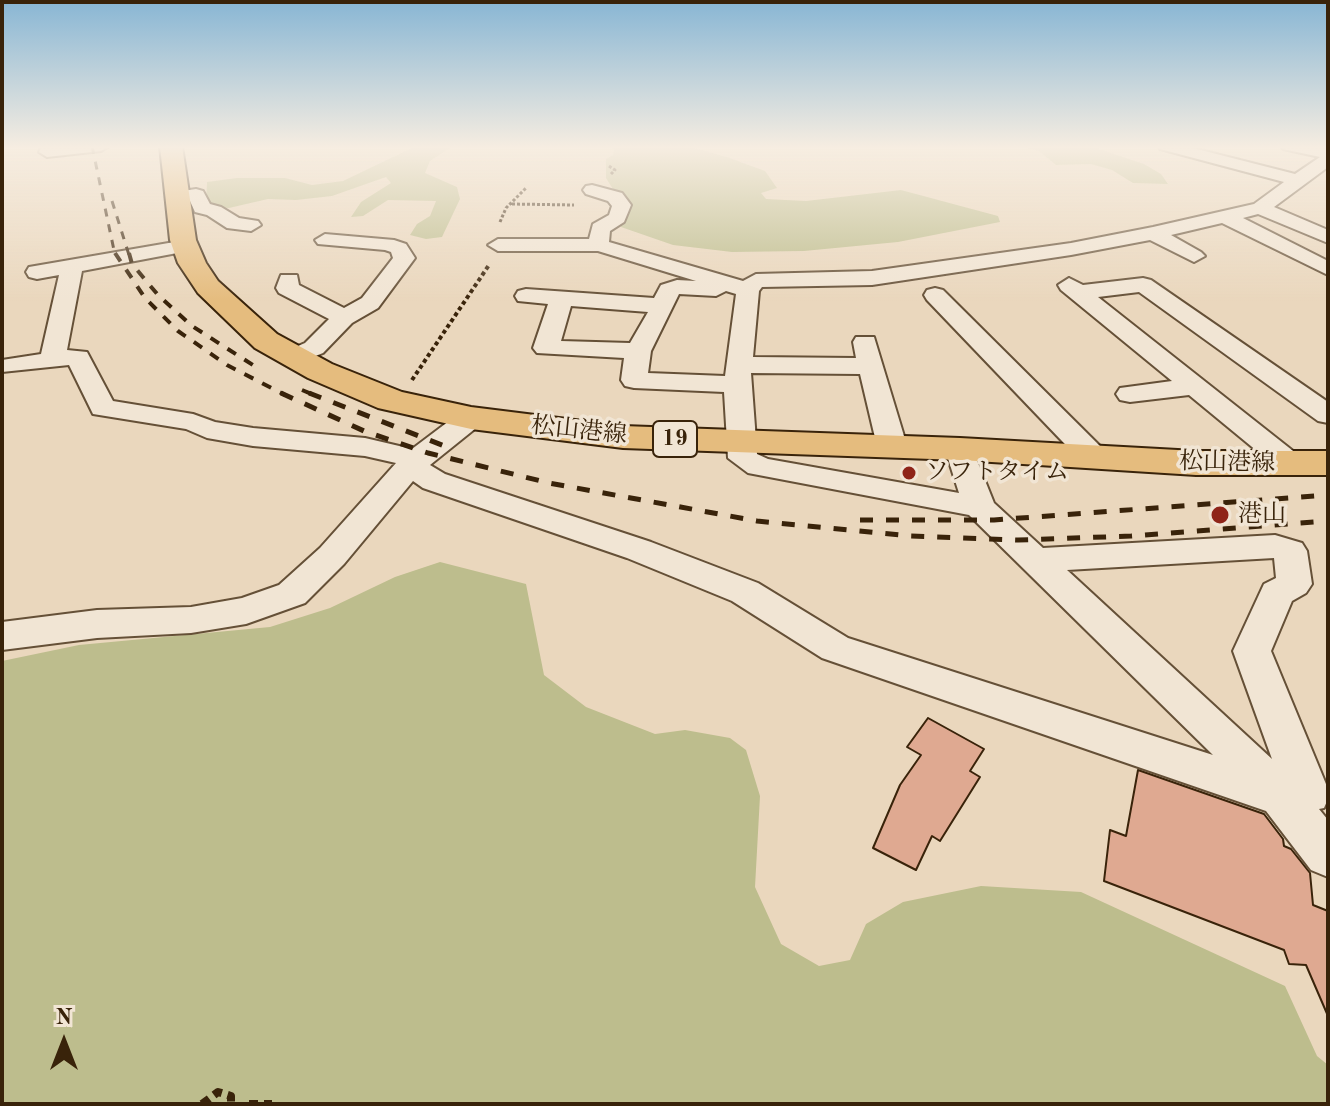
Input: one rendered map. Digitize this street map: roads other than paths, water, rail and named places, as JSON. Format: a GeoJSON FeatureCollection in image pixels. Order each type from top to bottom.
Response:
{"type":"FeatureCollection","features":[{"type":"Feature","properties":{"kind":"main road","name":"松山港線"},"geometry":{"type":"LineString","coordinates":[[176,198],[186,246],[208,287],[227,307],[266,341],[293,357],[348,384],[391,400],[471,418],[623,437],[960,449],[1095,458],[1328,463]]}},
{"type":"Feature","properties":{"kind":"street"},"geometry":{"type":"LineString","coordinates":[[197,198],[202,208],[214,211],[234,224],[251,225]]}},
{"type":"Feature","properties":{"kind":"street"},"geometry":{"type":"LineString","coordinates":[[588,198],[598,198]]}},
{"type":"Feature","properties":{"kind":"street"},"geometry":{"type":"LineString","coordinates":[[599,245],[600,228],[617,218],[622,205],[616,198]]}},
{"type":"Feature","properties":{"kind":"street"},"geometry":{"type":"LineString","coordinates":[[979,507],[759,467],[743,458],[738,375],[748,290],[756,281],[872,278],[1071,249],[1260,208],[1275,198]]}},
{"type":"Feature","properties":{"kind":"street"},"geometry":{"type":"LineString","coordinates":[[1260,208],[1328,237]]}},
{"type":"Feature","properties":{"kind":"street"},"geometry":{"type":"LineString","coordinates":[[1224,216],[1328,269]]}},
{"type":"Feature","properties":{"kind":"street"},"geometry":{"type":"LineString","coordinates":[[1153,233],[1194,256]]}},
{"type":"Feature","properties":{"kind":"street"},"geometry":{"type":"LineString","coordinates":[[293,357],[314,348],[344,318],[370,303],[404,258],[399,248],[387,244],[325,240]]}},
{"type":"Feature","properties":{"kind":"street"},"geometry":{"type":"LineString","coordinates":[[498,245],[599,245],[748,290]]}},
{"type":"Feature","properties":{"kind":"street"},"geometry":{"type":"LineString","coordinates":[[37,272],[186,246]]}},
{"type":"Feature","properties":{"kind":"street"},"geometry":{"type":"LineString","coordinates":[[1071,249],[1107,270]]}},
{"type":"Feature","properties":{"kind":"street"},"geometry":{"type":"LineString","coordinates":[[72,267],[75,357],[103,408],[193,422],[207,429],[253,437],[365,447],[414,463],[434,481],[639,550],[745,592],[835,648],[1281,797],[1308,794],[1252,651],[1277,593],[1294,584],[1290,551],[1275,546],[1038,560]]}},
{"type":"Feature","properties":{"kind":"street"},"geometry":{"type":"LineString","coordinates":[[289,280],[287,288],[344,318]]}},
{"type":"Feature","properties":{"kind":"street"},"geometry":{"type":"LineString","coordinates":[[1291,464],[1074,288],[1143,285],[1328,415]]}},
{"type":"Feature","properties":{"kind":"street"},"geometry":{"type":"LineString","coordinates":[[748,290],[677,287],[669,290],[638,351],[634,380],[738,375],[869,354],[892,446]]}},
{"type":"Feature","properties":{"kind":"street"},"geometry":{"type":"LineString","coordinates":[[935,295],[1095,458]]}},
{"type":"Feature","properties":{"kind":"street"},"geometry":{"type":"LineString","coordinates":[[526,296],[663,306]]}},
{"type":"Feature","properties":{"kind":"street"},"geometry":{"type":"LineString","coordinates":[[562,297],[546,348],[638,351]]}},
{"type":"Feature","properties":{"kind":"street"},"geometry":{"type":"LineString","coordinates":[[8,366],[75,357]]}},
{"type":"Feature","properties":{"kind":"street"},"geometry":{"type":"LineString","coordinates":[[1130,394],[1194,386]]}},
{"type":"Feature","properties":{"kind":"street"},"geometry":{"type":"LineString","coordinates":[[2,636],[97,624],[191,620],[246,611],[292,594],[332,556],[414,463],[471,418]]}},
{"type":"Feature","properties":{"kind":"street"},"geometry":{"type":"LineString","coordinates":[[960,449],[979,507],[1038,560],[1281,797],[1328,855]]}},
{"type":"Feature","properties":{"kind":"railway"},"geometry":{"type":"LineString","coordinates":[[103,198],[115,255]]}},
{"type":"Feature","properties":{"kind":"railway"},"geometry":{"type":"LineString","coordinates":[[112,201],[129,255]]}},
{"type":"Feature","properties":{"kind":"railway"},"geometry":{"type":"LineString","coordinates":[[115,253],[145,298],[178,331],[227,365],[282,394]]}},
{"type":"Feature","properties":{"kind":"railway"},"geometry":{"type":"LineString","coordinates":[[129,253],[132,264],[158,295],[192,326],[256,367]]}},
{"type":"Feature","properties":{"kind":"railway"},"geometry":{"type":"LineString","coordinates":[[302,390],[312,394]]}},
{"type":"Feature","properties":{"kind":"railway"},"geometry":{"type":"LineString","coordinates":[[282,394],[364,431],[428,453],[549,483],[757,521],[911,536],[1018,540],[1131,536],[1328,521]]}},
{"type":"Feature","properties":{"kind":"railway"},"geometry":{"type":"LineString","coordinates":[[312,394],[447,447]]}},
{"type":"Feature","properties":{"kind":"railway"},"geometry":{"type":"LineString","coordinates":[[860,520],[994,520],[1328,495]]}},
{"type":"Feature","properties":{"kind":"place","name":"ソフトタイム"},"geometry":{"type":"Point","coordinates":[909,473]}},
{"type":"Feature","properties":{"kind":"place","name":"港山"},"geometry":{"type":"Point","coordinates":[1220,515]}}]}
